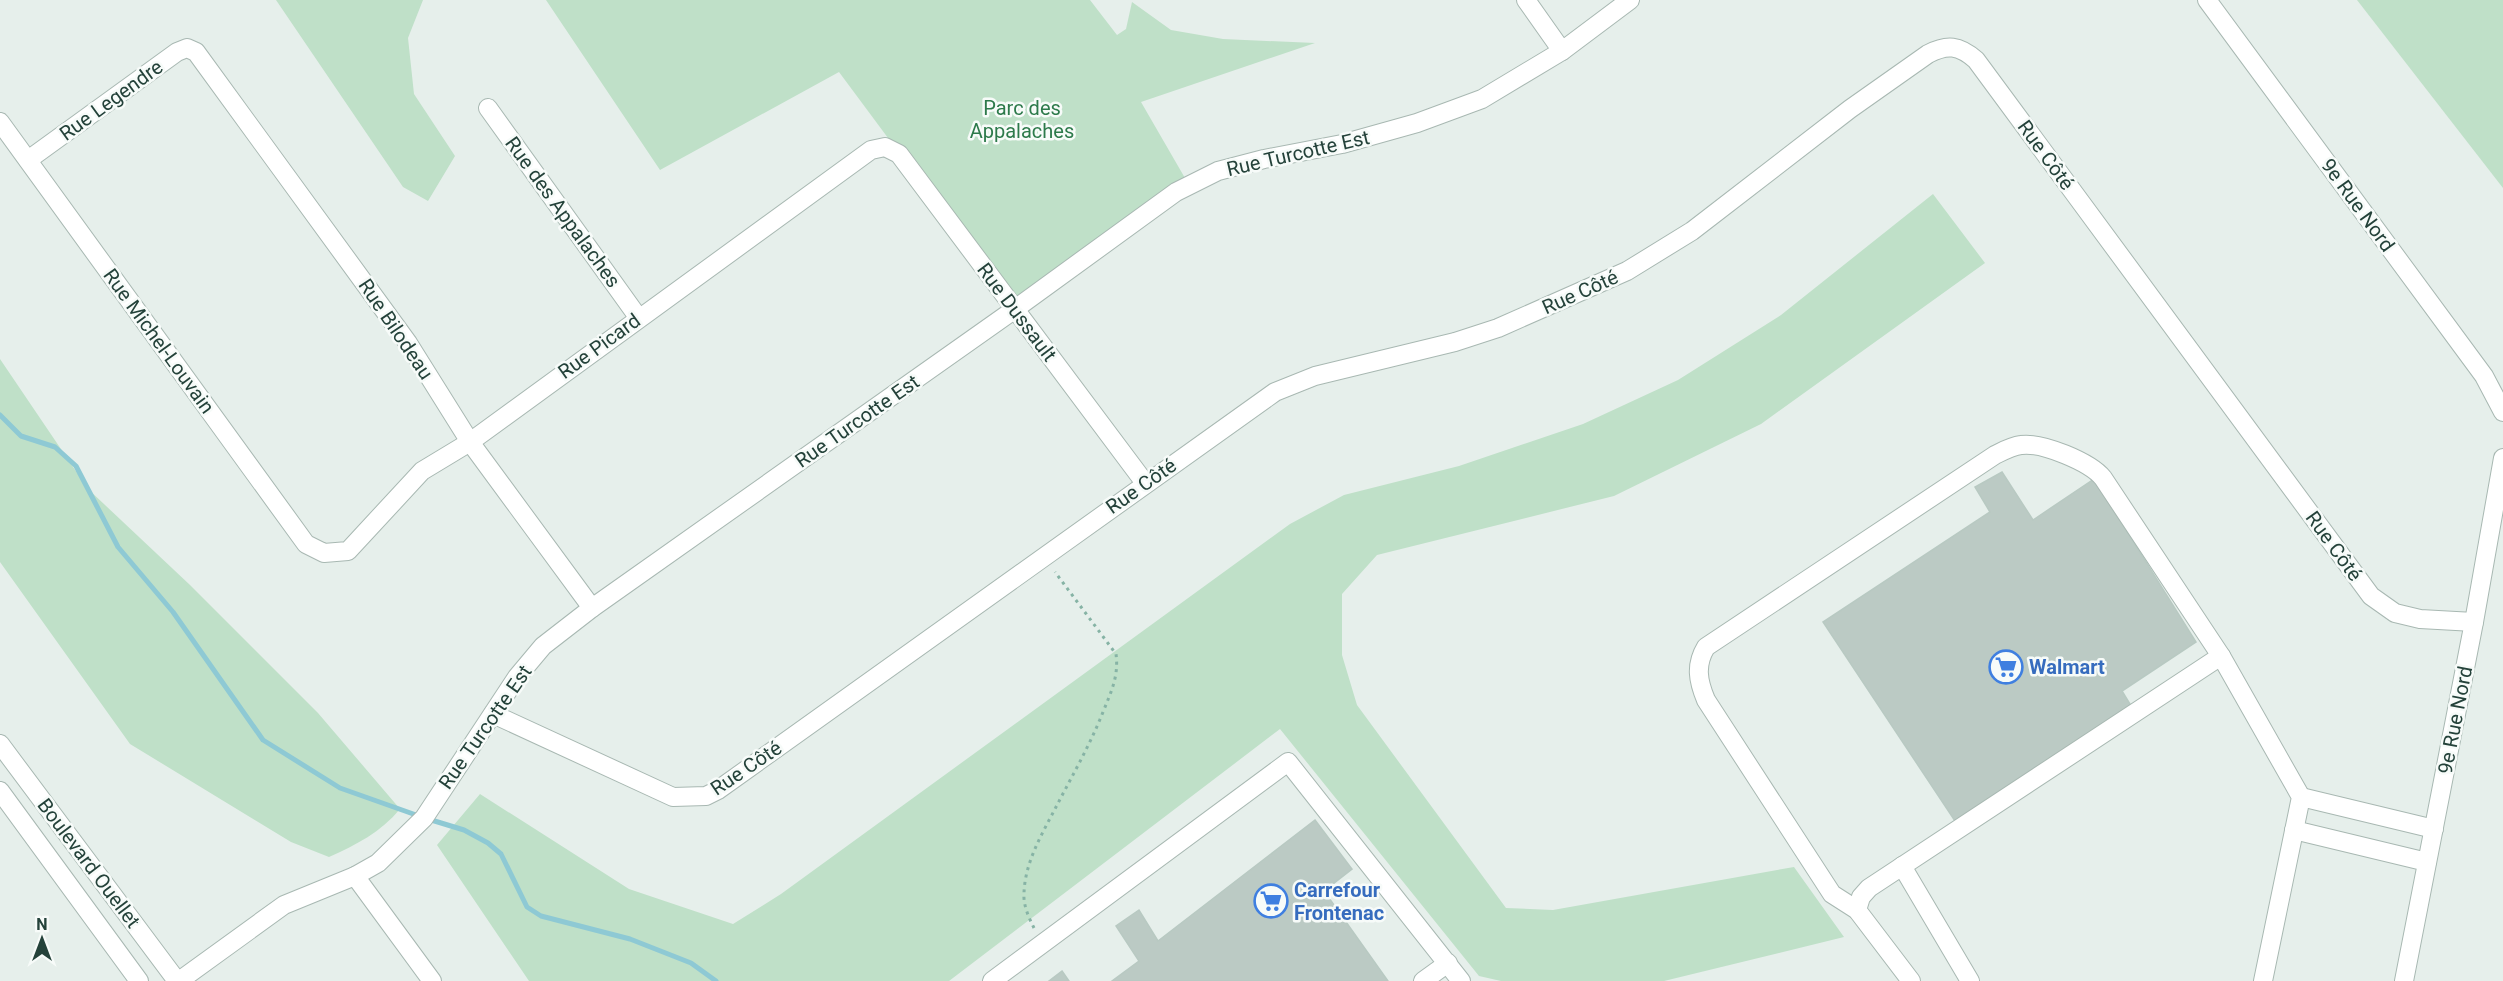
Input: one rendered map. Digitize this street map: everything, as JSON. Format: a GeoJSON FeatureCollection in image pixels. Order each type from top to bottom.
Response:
{"type":"FeatureCollection","features":[{"type":"Feature","properties":{"kind":"street"},"geometry":{"type":"LineString","coordinates":[[1526,0],[1562,51]]}},
{"type":"Feature","properties":{"kind":"street","name":"Rue Turcotte Est"},"geometry":{"type":"LineString","coordinates":[[178,981],[284,905],[355,876],[378,862],[424,818],[517,677],[543,646],[592,608],[1015,309],[1176,192],[1218,171],[1264,159],[1342,144],[1418,123],[1482,99],[1562,51],[1630,0]]}},
{"type":"Feature","properties":{"kind":"street","name":"9e Rue Nord"},"geometry":{"type":"LineString","coordinates":[[2207,0],[2484,376],[2503,412]]}},
{"type":"Feature","properties":{"kind":"street","name":"Rue Côté"},"geometry":{"type":"LineString","coordinates":[[493,714],[673,797],[706,796],[718,790],[1145,483],[1283,388],[1315,376],[1455,342],[1498,328],[1627,271],[1692,231],[1850,109],[1928,54],[1941,47],[1953,46],[1965,51],[1976,60],[2371,596],[2395,612],[2420,619],[2474,622]]}},
{"type":"Feature","properties":{"kind":"street","name":"Rue Legendre"},"geometry":{"type":"LineString","coordinates":[[28,160],[177,52],[187,48],[196,52]]}},
{"type":"Feature","properties":{"kind":"street","name":"Rue Bilodeau"},"geometry":{"type":"LineString","coordinates":[[196,52],[408,343],[470,442],[592,608]]}},
{"type":"Feature","properties":{"kind":"street","name":"Rue des Appalaches"},"geometry":{"type":"LineString","coordinates":[[488,108],[638,317]]}},
{"type":"Feature","properties":{"kind":"street","name":"Rue Michel-Louvain"},"geometry":{"type":"LineString","coordinates":[[0,122],[306,544],[324,553]]}},
{"type":"Feature","properties":{"kind":"street","name":"Rue Dussault"},"geometry":{"type":"LineString","coordinates":[[885,147],[899,154],[1145,483]]}},
{"type":"Feature","properties":{"kind":"street","name":"Rue Picard"},"geometry":{"type":"LineString","coordinates":[[324,553],[348,551],[422,471],[470,442],[638,317],[871,150],[885,147]]}},
{"type":"Feature","properties":{"kind":"street"},"geometry":{"type":"LineString","coordinates":[[1911,981],[1857,910],[1832,894],[1706,700],[1700,687],[1698,672],[1700,657],[1706,647],[1995,456],[2021,445],[2035,445],[2096,469],[2220,656],[2301,797],[2263,981]]}},
{"type":"Feature","properties":{"kind":"street","name":"9e Rue Nord"},"geometry":{"type":"LineString","coordinates":[[2404,981],[2474,622],[2503,458]]}},
{"type":"Feature","properties":{"kind":"street"},"geometry":{"type":"LineString","coordinates":[[1857,910],[1861,897],[1869,888],[2220,656]]}},
{"type":"Feature","properties":{"kind":"street","name":"Boulevard Ouellet"},"geometry":{"type":"LineString","coordinates":[[0,744],[178,981]]}},
{"type":"Feature","properties":{"kind":"street"},"geometry":{"type":"LineString","coordinates":[[992,981],[1288,762],[1461,981]]}},
{"type":"Feature","properties":{"kind":"street","name":"Boulevard Ouellet"},"geometry":{"type":"LineString","coordinates":[[0,791],[139,981]]}},
{"type":"Feature","properties":{"kind":"street"},"geometry":{"type":"LineString","coordinates":[[2301,797],[2434,829]]}},
{"type":"Feature","properties":{"kind":"street"},"geometry":{"type":"LineString","coordinates":[[2294,830],[2427,862]]}},
{"type":"Feature","properties":{"kind":"street"},"geometry":{"type":"LineString","coordinates":[[1902,866],[1970,981]]}},
{"type":"Feature","properties":{"kind":"street"},"geometry":{"type":"LineString","coordinates":[[355,876],[432,981]]}},
{"type":"Feature","properties":{"kind":"street"},"geometry":{"type":"LineString","coordinates":[[1424,981],[1448,963]]}},
{"type":"Feature","properties":{"kind":"path"},"geometry":{"type":"LineString","coordinates":[[1043,556],[1116,654],[1118,666],[1116,680],[1095,732],[1036,844],[1026,876],[1023,894],[1025,906],[1033,926],[1044,942]]}},
{"type":"Feature","properties":{"kind":"green space"},"geometry":{"type":"Polygon","coordinates":[[[276,0],[423,0],[408,38],[414,94],[455,156],[428,201],[403,187],[276,0]]]}},
{"type":"Feature","properties":{"kind":"green space","name":"Parc des Appalaches"},"geometry":{"type":"Polygon","coordinates":[[[546,0],[1090,0],[1117,35],[1126,29],[1132,2],[1171,30],[1223,39],[1315,43],[1141,102],[1189,185],[1015,309],[839,72],[660,170],[546,0]]]}},
{"type":"Feature","properties":{"kind":"green space"},"geometry":{"type":"Polygon","coordinates":[[[2357,0],[2503,0],[2503,188],[2357,0]]]}},
{"type":"Feature","properties":{"kind":"green space"},"geometry":{"type":"Polygon","coordinates":[[[1933,194],[1985,263],[1761,424],[1614,496],[1377,555],[1342,594],[1342,655],[1357,705],[1506,908],[1553,910],[1794,867],[1844,937],[1664,981],[1501,981],[1479,976],[1280,729],[949,981],[529,981],[437,845],[480,794],[629,889],[733,924],[781,894],[1290,524],[1344,495],[1459,466],[1583,424],[1678,380],[1781,315],[1933,194]]]}},
{"type":"Feature","properties":{"kind":"green space"},"geometry":{"type":"Polygon","coordinates":[[[0,359],[88,489],[190,585],[318,713],[400,809],[385,825],[358,843],[329,857],[291,842],[130,744],[0,562],[0,359]]]}},
{"type":"Feature","properties":{"kind":"building","name":"Walmart"},"geometry":{"type":"Polygon","coordinates":[[[2002,472],[2033,520],[2094,479],[2196,642],[2122,691],[2133,709],[1957,824],[1823,622],[1990,512],[1975,487],[2002,472]]]}},
{"type":"Feature","properties":{"kind":"building","name":"Carrefour Frontenac"},"geometry":{"type":"Polygon","coordinates":[[[1315,820],[1352,869],[1324,891],[1388,981],[1112,981],[1139,961],[1116,926],[1139,910],[1158,941],[1315,820]]]}},
{"type":"Feature","properties":{"kind":"building"},"geometry":{"type":"Polygon","coordinates":[[[1062,971],[1069,981],[1049,981],[1062,971]]]}},
{"type":"Feature","properties":{"kind":"waterway"},"geometry":{"type":"LineString","coordinates":[[0,415],[21,436],[55,447],[76,466],[118,547],[173,612],[263,740],[340,788],[419,816]]}},
{"type":"Feature","properties":{"kind":"waterway"},"geometry":{"type":"LineString","coordinates":[[428,819],[464,830],[488,843],[501,854],[527,907],[541,916],[630,939],[691,963],[716,981]]}},
{"type":"Feature","properties":{"kind":"place","name":"Walmart"},"geometry":{"type":"Point","coordinates":[2006,667]}},
{"type":"Feature","properties":{"kind":"place","name":"Carrefour Frontenac"},"geometry":{"type":"Point","coordinates":[1271,901]}}]}
